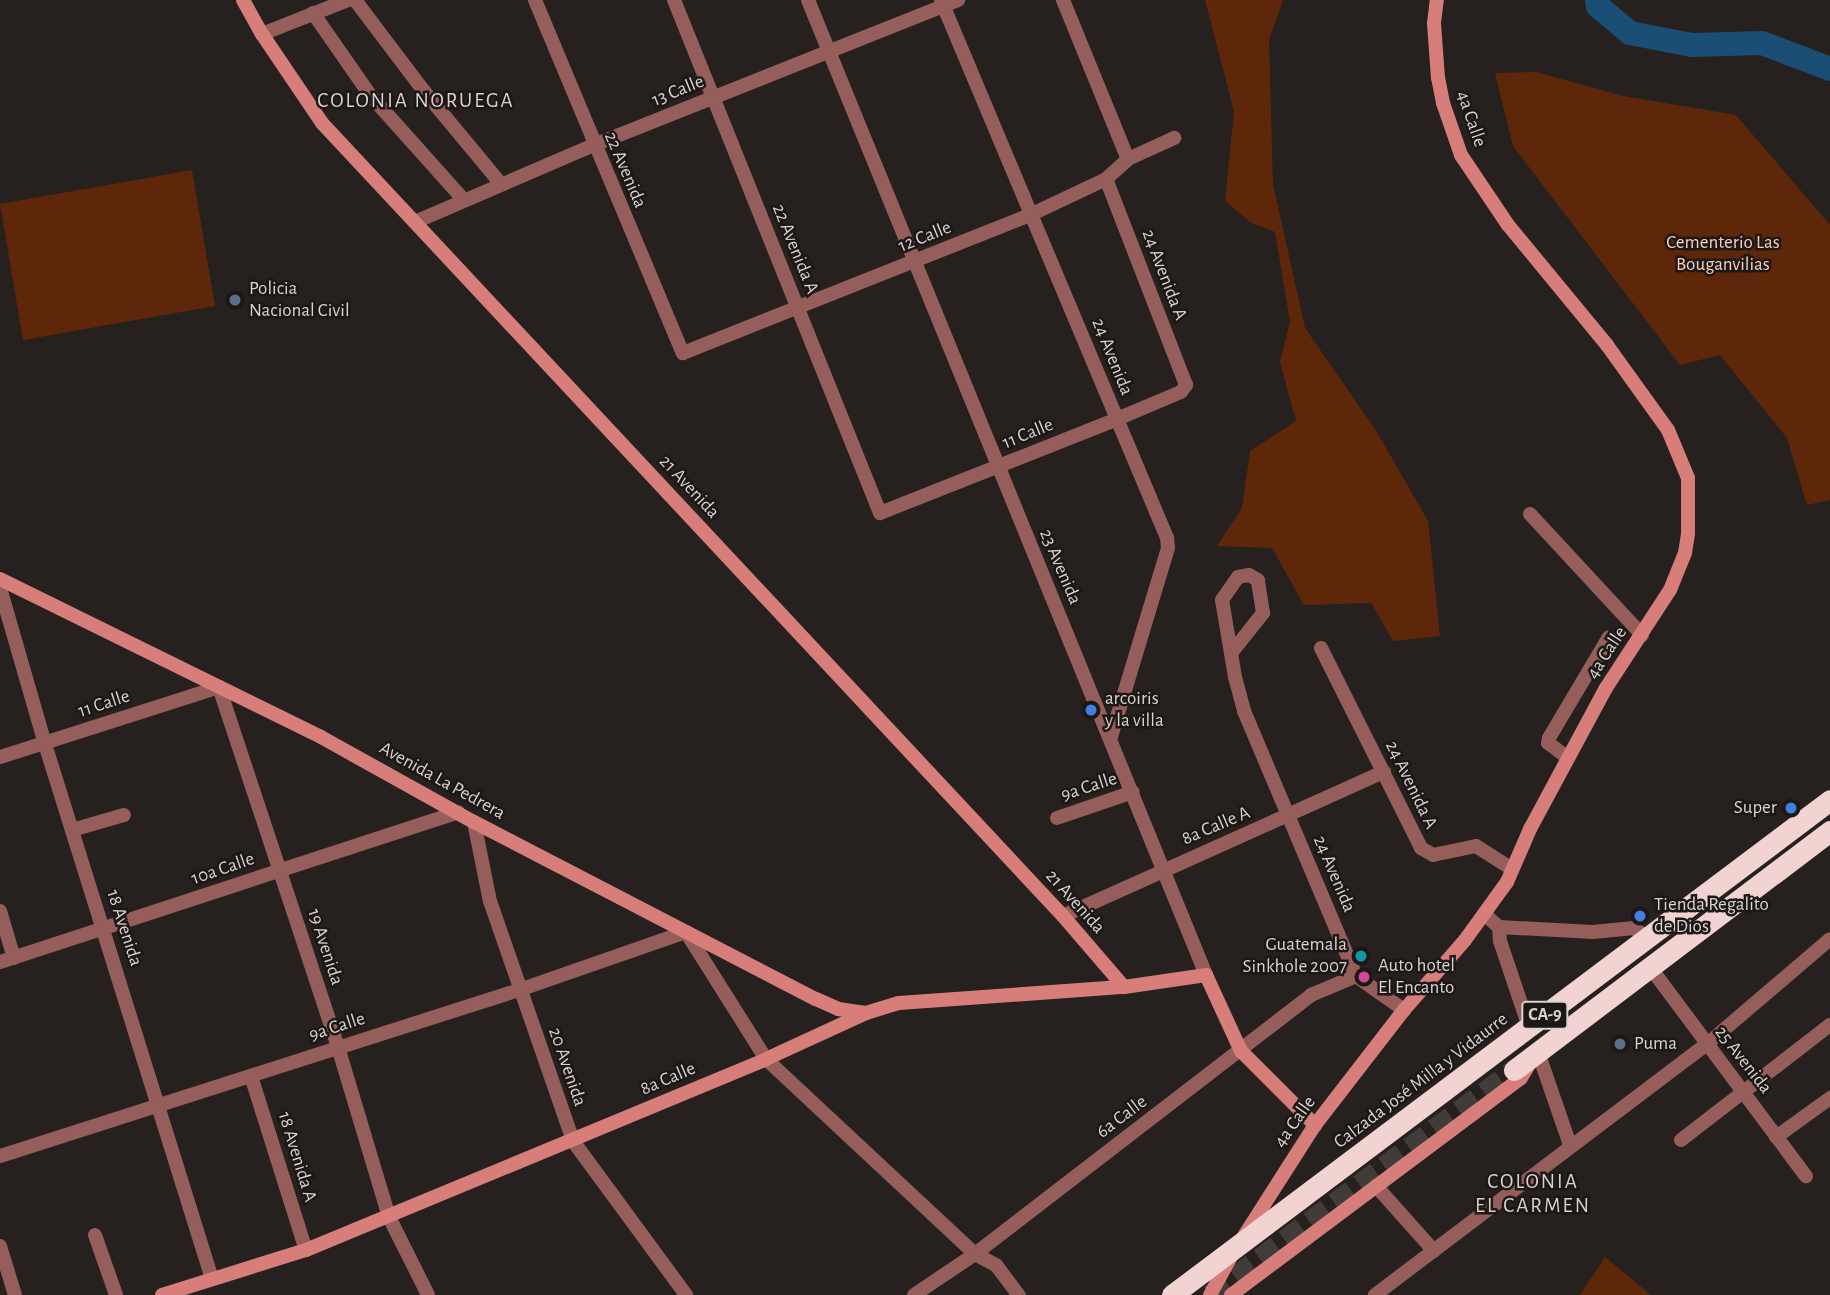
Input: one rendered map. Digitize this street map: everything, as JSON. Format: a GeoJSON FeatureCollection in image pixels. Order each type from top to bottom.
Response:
{"type":"FeatureCollection","features":[{"type":"Feature","properties":{"kind":"highway","name":"Calzada José Milla y Vidaurre"},"geometry":{"type":"LineString","coordinates":[[1172,1295],[1830,800]]}},
{"type":"Feature","properties":{"kind":"highway","name":"CA-9"},"geometry":{"type":"LineString","coordinates":[[1514,1070],[1830,831]]}},
{"type":"Feature","properties":{"kind":"street","name":"21 Avenida"},"geometry":{"type":"LineString","coordinates":[[243,0],[262,34],[322,123],[1063,916],[1124,986]]}},
{"type":"Feature","properties":{"kind":"street"},"geometry":{"type":"LineString","coordinates":[[262,34],[348,0]]}},
{"type":"Feature","properties":{"kind":"street"},"geometry":{"type":"LineString","coordinates":[[355,0],[423,90],[501,184]]}},
{"type":"Feature","properties":{"kind":"street","name":"22 Avenida"},"geometry":{"type":"LineString","coordinates":[[535,0],[682,353]]}},
{"type":"Feature","properties":{"kind":"street","name":"22 Avenida A"},"geometry":{"type":"LineString","coordinates":[[674,0],[880,513]]}},
{"type":"Feature","properties":{"kind":"street","name":"23 Avenida"},"geometry":{"type":"LineString","coordinates":[[808,0],[997,468],[1165,869],[1206,975],[1241,1051],[1315,1125]]}},
{"type":"Feature","properties":{"kind":"street"},"geometry":{"type":"LineString","coordinates":[[1063,0],[1128,159]]}},
{"type":"Feature","properties":{"kind":"street","name":"4a Calle"},"geometry":{"type":"LineString","coordinates":[[1210,1295],[1235,1250],[1315,1125],[1404,1010],[1485,914],[1512,869],[1606,688],[1670,590],[1685,553],[1690,511],[1688,478],[1668,430],[1646,396],[1508,225],[1461,155],[1443,103],[1438,78],[1434,23],[1437,0]]}},
{"type":"Feature","properties":{"kind":"street","name":"13 Calle"},"geometry":{"type":"LineString","coordinates":[[415,222],[594,145],[948,2]]}},
{"type":"Feature","properties":{"kind":"street","name":"24 Avenida"},"geometry":{"type":"LineString","coordinates":[[948,2],[1032,214],[1167,538],[1168,548],[1111,737]]}},
{"type":"Feature","properties":{"kind":"street"},"geometry":{"type":"LineString","coordinates":[[313,13],[370,95],[464,200]]}},
{"type":"Feature","properties":{"kind":"street","name":"12 Calle"},"geometry":{"type":"LineString","coordinates":[[682,353],[1032,214],[1106,179],[1128,159],[1174,138]]}},
{"type":"Feature","properties":{"kind":"street","name":"24 Avenida A"},"geometry":{"type":"LineString","coordinates":[[1106,179],[1186,385]]}},
{"type":"Feature","properties":{"kind":"street","name":"11 Calle"},"geometry":{"type":"LineString","coordinates":[[880,513],[1117,419],[1181,392],[1186,385]]}},
{"type":"Feature","properties":{"kind":"street"},"geometry":{"type":"LineString","coordinates":[[1530,514],[1642,635]]}},
{"type":"Feature","properties":{"kind":"street","name":"24 Avenida"},"geometry":{"type":"LineString","coordinates":[[1232,652],[1263,613],[1258,580],[1249,575],[1238,577],[1222,600],[1232,652],[1244,712],[1356,976]]}},
{"type":"Feature","properties":{"kind":"street","name":"Avenida La Pedrera"},"geometry":{"type":"LineString","coordinates":[[0,579],[385,770],[474,822],[838,1009],[866,1013]]}},
{"type":"Feature","properties":{"kind":"street","name":"18 Avenida"},"geometry":{"type":"LineString","coordinates":[[0,589],[45,744],[212,1279]]}},
{"type":"Feature","properties":{"kind":"street"},"geometry":{"type":"LineString","coordinates":[[1568,758],[1548,743],[1549,738],[1609,638]]}},
{"type":"Feature","properties":{"kind":"street","name":"24 Avenida A"},"geometry":{"type":"LineString","coordinates":[[1321,648],[1421,848],[1433,856],[1476,846],[1512,869]]}},
{"type":"Feature","properties":{"kind":"street","name":"11 Calle"},"geometry":{"type":"LineString","coordinates":[[0,757],[219,687]]}},
{"type":"Feature","properties":{"kind":"street","name":"19 Avenida"},"geometry":{"type":"LineString","coordinates":[[219,687],[338,1046],[390,1217],[428,1295]]}},
{"type":"Feature","properties":{"kind":"street","name":"8a Calle A"},"geometry":{"type":"LineString","coordinates":[[1063,916],[1165,869],[1289,817],[1384,772]]}},
{"type":"Feature","properties":{"kind":"street","name":"9a Calle"},"geometry":{"type":"LineString","coordinates":[[1057,818],[1133,792]]}},
{"type":"Feature","properties":{"kind":"street","name":"10a Calle"},"geometry":{"type":"LineString","coordinates":[[7,960],[104,931],[458,812]]}},
{"type":"Feature","properties":{"kind":"street"},"geometry":{"type":"LineString","coordinates":[[72,830],[124,815]]}},
{"type":"Feature","properties":{"kind":"street","name":"20 Avenida"},"geometry":{"type":"LineString","coordinates":[[474,822],[491,901],[519,990],[573,1141],[686,1295]]}},
{"type":"Feature","properties":{"kind":"street"},"geometry":{"type":"LineString","coordinates":[[0,911],[7,960]]}},
{"type":"Feature","properties":{"kind":"street"},"geometry":{"type":"LineString","coordinates":[[1485,914],[1499,926],[1592,932],[1634,928],[1646,937]]}},
{"type":"Feature","properties":{"kind":"street"},"geometry":{"type":"LineString","coordinates":[[1499,926],[1500,941],[1529,1027]]}},
{"type":"Feature","properties":{"kind":"street"},"geometry":{"type":"LineString","coordinates":[[685,932],[766,1059],[975,1254],[996,1265],[1019,1295]]}},
{"type":"Feature","properties":{"kind":"street","name":"9a Calle"},"geometry":{"type":"LineString","coordinates":[[0,1156],[519,990],[685,932]]}},
{"type":"Feature","properties":{"kind":"street"},"geometry":{"type":"LineString","coordinates":[[1375,1295],[1570,1145],[1706,1045],[1830,939]]}},
{"type":"Feature","properties":{"kind":"street","name":"25 Avenida"},"geometry":{"type":"LineString","coordinates":[[1650,967],[1806,1176]]}},
{"type":"Feature","properties":{"kind":"street","name":"8a Calle"},"geometry":{"type":"LineString","coordinates":[[162,1295],[306,1250],[390,1217],[766,1059],[866,1013],[899,1003],[1124,986],[1206,975]]}},
{"type":"Feature","properties":{"kind":"street"},"geometry":{"type":"LineString","coordinates":[[1356,976],[1404,1010]]}},
{"type":"Feature","properties":{"kind":"street","name":"6a Calle"},"geometry":{"type":"LineString","coordinates":[[914,1295],[975,1254],[1311,995],[1356,976]]}},
{"type":"Feature","properties":{"kind":"street"},"geometry":{"type":"LineString","coordinates":[[1681,1140],[1830,1025]]}},
{"type":"Feature","properties":{"kind":"street"},"geometry":{"type":"LineString","coordinates":[[1536,1053],[1570,1145]]}},
{"type":"Feature","properties":{"kind":"street","name":"CA-9"},"geometry":{"type":"LineString","coordinates":[[1231,1295],[1521,1078],[1536,1053]]}},
{"type":"Feature","properties":{"kind":"street","name":"18 Avenida A"},"geometry":{"type":"LineString","coordinates":[[251,1076],[306,1250]]}},
{"type":"Feature","properties":{"kind":"street"},"geometry":{"type":"LineString","coordinates":[[1776,1137],[1830,1098]]}},
{"type":"Feature","properties":{"kind":"street"},"geometry":{"type":"LineString","coordinates":[[1376,1186],[1434,1251]]}},
{"type":"Feature","properties":{"kind":"street"},"geometry":{"type":"LineString","coordinates":[[95,1235],[116,1295]]}},
{"type":"Feature","properties":{"kind":"street"},"geometry":{"type":"LineString","coordinates":[[1,1254],[15,1295]]}},
{"type":"Feature","properties":{"kind":"green space"},"geometry":{"type":"Polygon","coordinates":[[[1205,0],[1283,0],[1269,40],[1273,184],[1305,328],[1377,432],[1428,521],[1440,636],[1393,641],[1371,603],[1304,605],[1272,548],[1217,546],[1242,508],[1250,451],[1296,421],[1280,362],[1290,322],[1275,232],[1250,222],[1225,201],[1234,111],[1205,0]]]}},
{"type":"Feature","properties":{"kind":"green space","name":"Cementerio Las Bouganvilias"},"geometry":{"type":"Polygon","coordinates":[[[1536,72],[1623,96],[1736,115],[1830,225],[1830,500],[1807,505],[1787,438],[1720,355],[1680,365],[1513,146],[1495,73],[1536,72]]]}},
{"type":"Feature","properties":{"kind":"green space"},"geometry":{"type":"Polygon","coordinates":[[[192,170],[215,306],[23,340],[0,204],[192,170]]]}},
{"type":"Feature","properties":{"kind":"green space"},"geometry":{"type":"Polygon","coordinates":[[[1605,1257],[1651,1295],[1580,1295],[1605,1257]]]}},
{"type":"Feature","properties":{"kind":"waterway"},"geometry":{"type":"LineString","coordinates":[[1597,0],[1598,6],[1630,33],[1692,45],[1762,43],[1830,69]]}},
{"type":"Feature","properties":{"kind":"tunnel"},"geometry":{"type":"LineString","coordinates":[[1210,1295],[1514,1070]]}},
{"type":"Feature","properties":{"kind":"place","name":"Policia Nacional Civil"},"geometry":{"type":"Point","coordinates":[235,300]}},
{"type":"Feature","properties":{"kind":"place","name":"arcoiris y la villa"},"geometry":{"type":"Point","coordinates":[1091,710]}},
{"type":"Feature","properties":{"kind":"place","name":"Super"},"geometry":{"type":"Point","coordinates":[1791,808]}},
{"type":"Feature","properties":{"kind":"place","name":"Tienda Regalito de Dios"},"geometry":{"type":"Point","coordinates":[1640,916]}},
{"type":"Feature","properties":{"kind":"place","name":"Guatemala Sinkhole 2007"},"geometry":{"type":"Point","coordinates":[1361,956]}},
{"type":"Feature","properties":{"kind":"place","name":"Auto hotel El Encanto"},"geometry":{"type":"Point","coordinates":[1364,977]}},
{"type":"Feature","properties":{"kind":"place","name":"Puma"},"geometry":{"type":"Point","coordinates":[1620,1044]}},
{"type":"Feature","properties":{"kind":"district","name":"COLONIA NORUEGA"},"geometry":{"type":"Point","coordinates":[416,101]}},
{"type":"Feature","properties":{"kind":"district","name":"COLONIA EL CARMEN"},"geometry":{"type":"Point","coordinates":[1533,1194]}}]}
